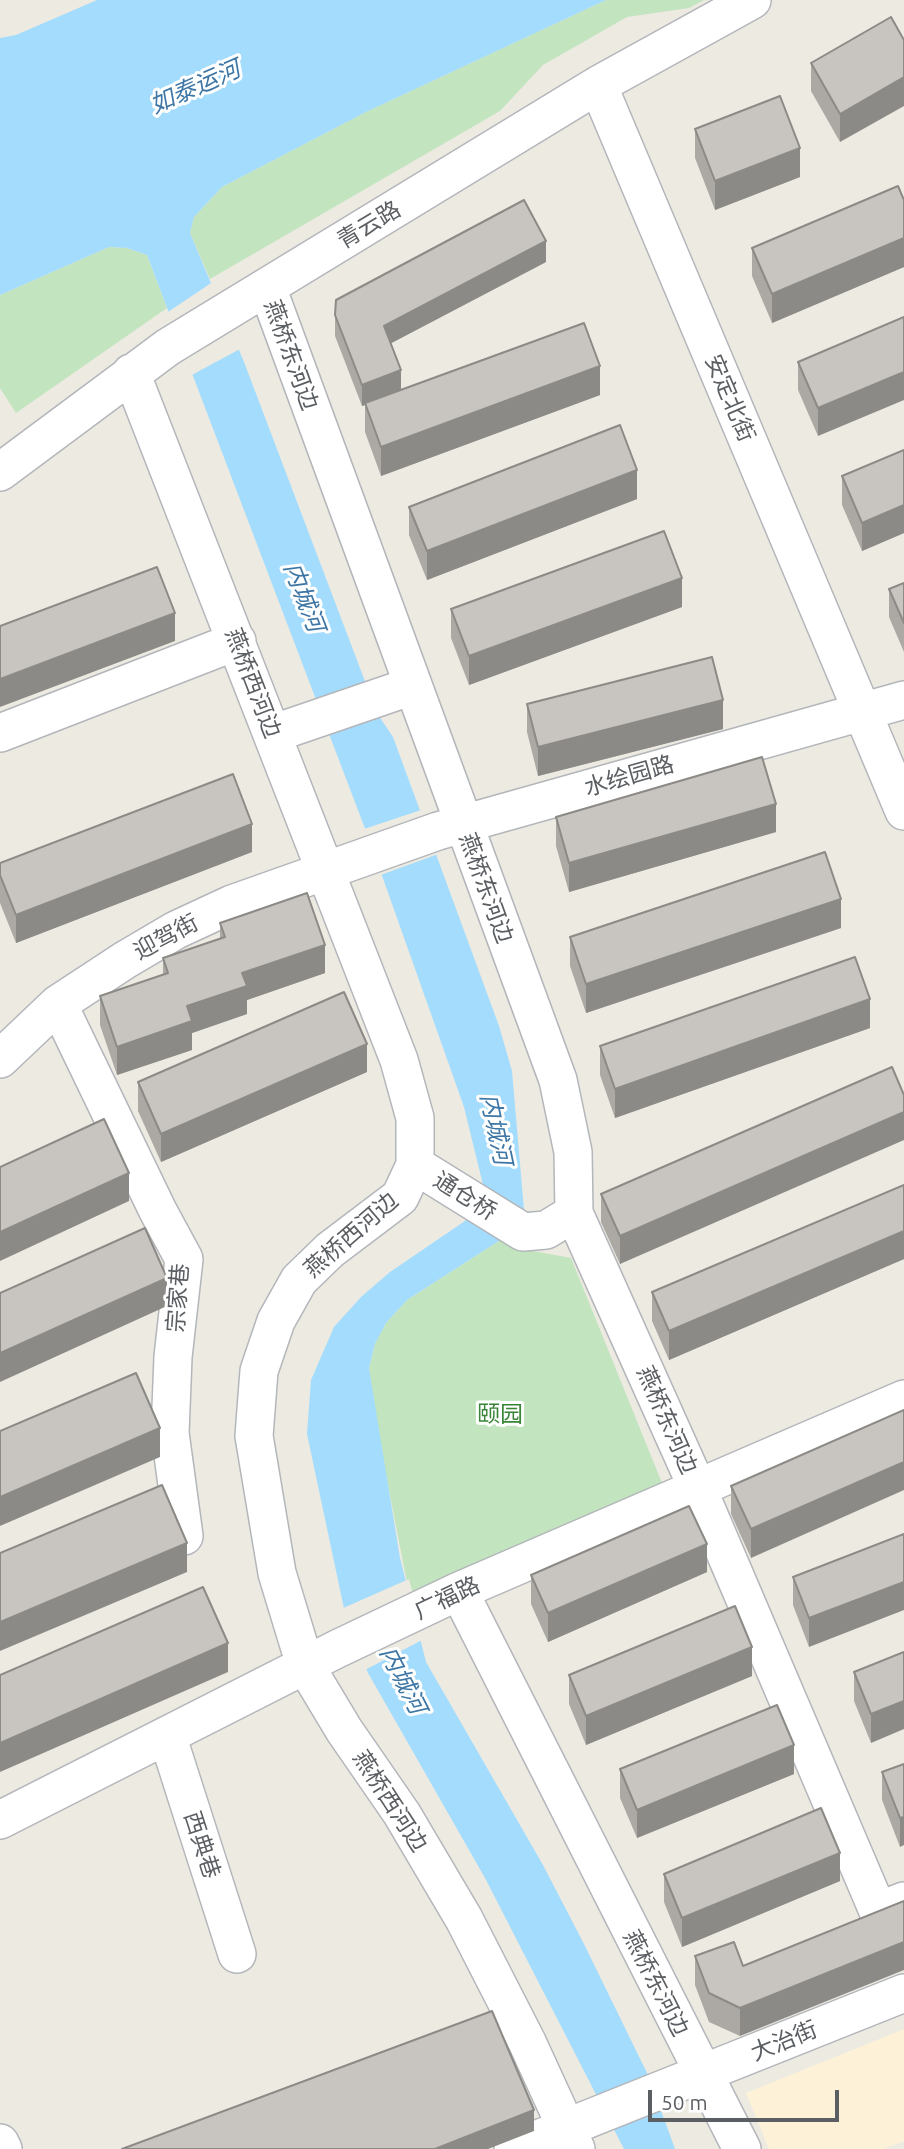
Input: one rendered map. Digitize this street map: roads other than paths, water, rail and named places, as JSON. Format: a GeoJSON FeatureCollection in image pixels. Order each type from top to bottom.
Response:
{"type":"FeatureCollection","features":[{"type":"Feature","properties":{"kind":"street","name":"青云路"},"geometry":{"type":"LineString","coordinates":[[0,472],[167,347],[598,85],[752,0]]}},
{"type":"Feature","properties":{"kind":"street","name":"安定北街"},"geometry":{"type":"LineString","coordinates":[[598,85],[904,811]]}},
{"type":"Feature","properties":{"kind":"street","name":"燕桥东河边"},"geometry":{"type":"LineString","coordinates":[[267,287],[412,686],[450,827],[558,1080],[573,1152],[574,1213],[697,1487],[878,1911],[904,1901]]}},
{"type":"Feature","properties":{"kind":"street","name":"燕桥西河边"},"geometry":{"type":"LineString","coordinates":[[131,373],[272,734],[340,864],[415,1118],[415,1165],[400,1197],[330,1250],[299,1280],[276,1321],[259,1371],[254,1436],[277,1573],[305,1665],[344,1730],[402,1814],[464,1919],[579,2131]]}},
{"type":"Feature","properties":{"kind":"street"},"geometry":{"type":"LineString","coordinates":[[0,733],[237,641]]}},
{"type":"Feature","properties":{"kind":"street"},"geometry":{"type":"LineString","coordinates":[[272,734],[412,686]]}},
{"type":"Feature","properties":{"kind":"street","name":"水绘园路"},"geometry":{"type":"LineString","coordinates":[[340,864],[450,827],[904,700]]}},
{"type":"Feature","properties":{"kind":"street","name":"迎驾街"},"geometry":{"type":"LineString","coordinates":[[0,1059],[58,1004],[176,930],[232,904],[340,864]]}},
{"type":"Feature","properties":{"kind":"street","name":"宗家巷"},"geometry":{"type":"LineString","coordinates":[[58,1004],[184,1259],[173,1357],[170,1433],[184,1536]]}},
{"type":"Feature","properties":{"kind":"street","name":"通仓桥"},"geometry":{"type":"LineString","coordinates":[[415,1165],[523,1232],[545,1230],[574,1213]]}},
{"type":"Feature","properties":{"kind":"street","name":"广福路"},"geometry":{"type":"LineString","coordinates":[[0,1820],[337,1649],[459,1591],[904,1399]]}},
{"type":"Feature","properties":{"kind":"street","name":"燕桥东河边"},"geometry":{"type":"LineString","coordinates":[[459,1591],[741,2149]]}},
{"type":"Feature","properties":{"kind":"street","name":"西典巷"},"geometry":{"type":"LineString","coordinates":[[167,1735],[237,1954]]}},
{"type":"Feature","properties":{"kind":"street","name":"大治街"},"geometry":{"type":"LineString","coordinates":[[513,2149],[579,2131],[663,2089],[904,1993]]}},
{"type":"Feature","properties":{"kind":"street"},"geometry":{"type":"LineString","coordinates":[[0,2143],[2,2149]]}},
{"type":"Feature","properties":{"kind":"water"},"geometry":{"type":"Polygon","coordinates":[[[97,0],[606,0],[366,112],[222,187],[194,217],[190,233],[244,362],[377,713],[393,737],[499,1026],[512,1071],[524,1210],[505,1237],[407,1300],[386,1323],[375,1344],[369,1368],[400,1558],[426,1662],[543,1865],[584,1944],[648,2075],[675,2149],[624,2149],[485,1878],[368,1673],[346,1618],[307,1434],[311,1380],[334,1327],[361,1297],[390,1272],[465,1221],[486,1197],[464,1107],[369,839],[147,255],[127,248],[109,247],[0,295],[0,38],[16,35],[97,0]]]}},
{"type":"Feature","properties":{"kind":"water label","name":"如泰运河"},"geometry":{"type":"Point","coordinates":[195,87]}},
{"type":"Feature","properties":{"kind":"water label","name":"内城河"},"geometry":{"type":"Point","coordinates":[304,597]}},
{"type":"Feature","properties":{"kind":"water label","name":"内城河"},"geometry":{"type":"Point","coordinates":[496,1129]}},
{"type":"Feature","properties":{"kind":"water label","name":"内城河"},"geometry":{"type":"Point","coordinates":[403,1680]}},
{"type":"Feature","properties":{"kind":"park label","name":"颐园"},"geometry":{"type":"Point","coordinates":[500,1414]}}]}
